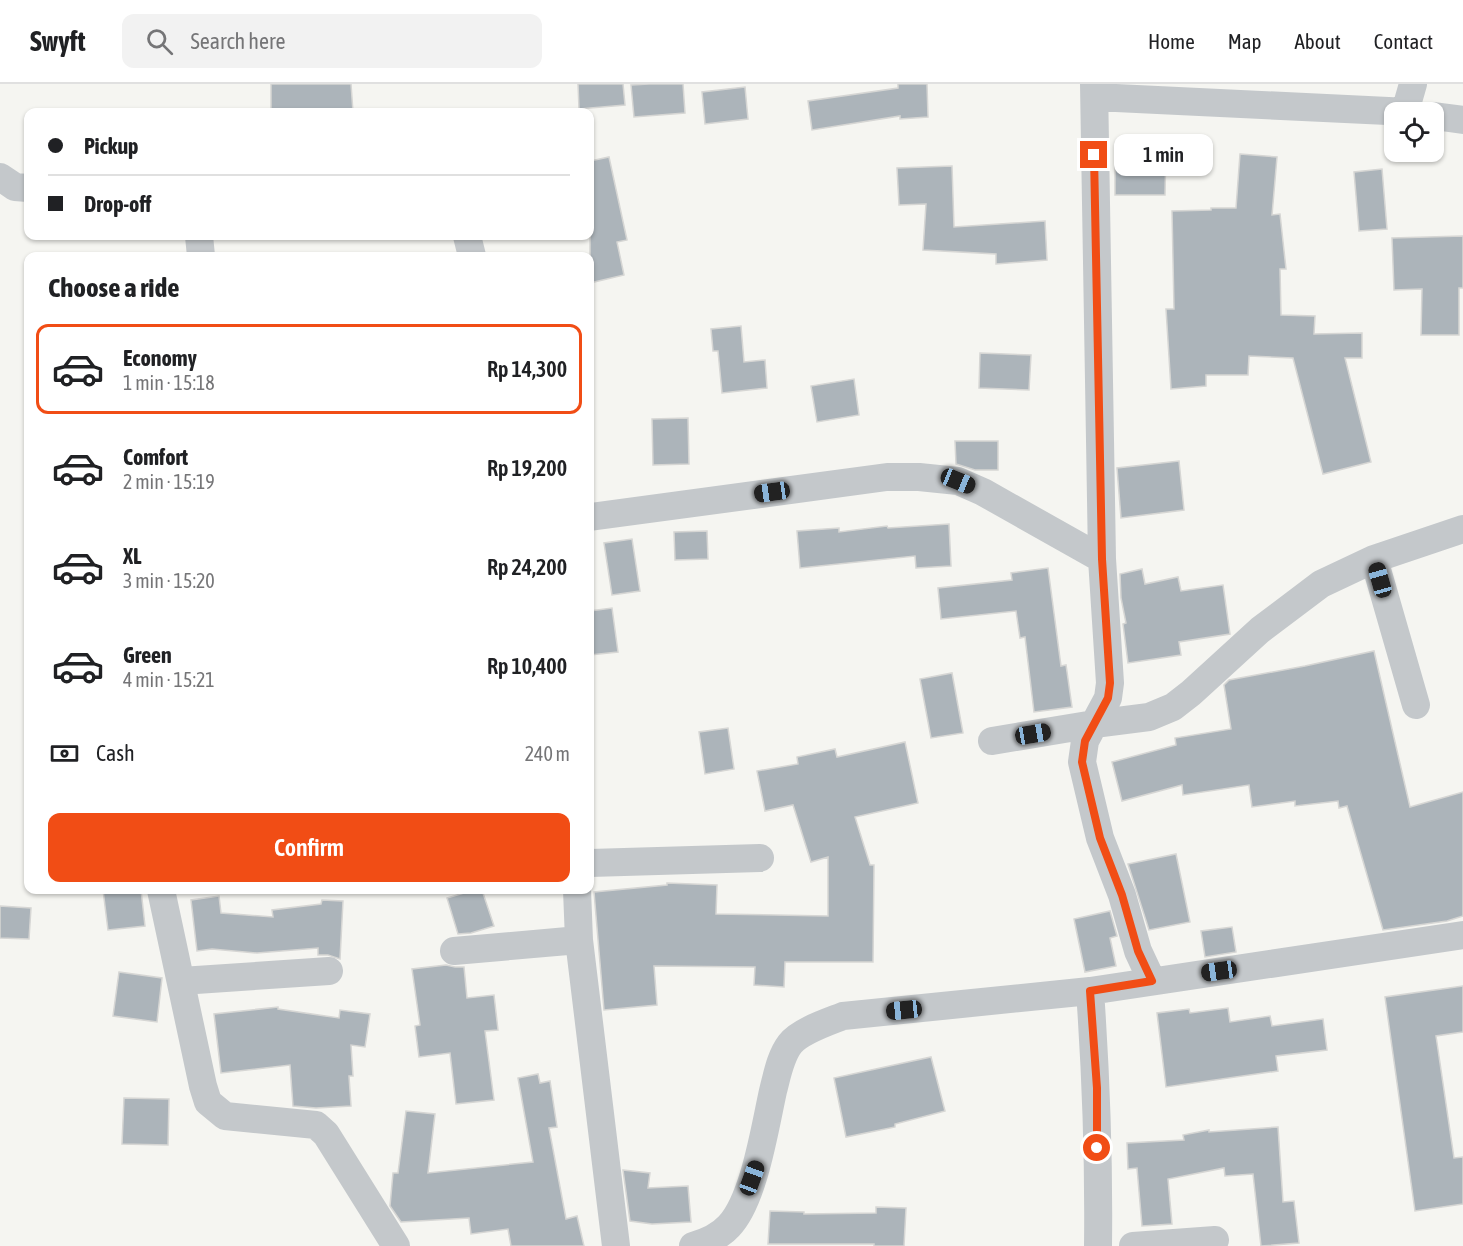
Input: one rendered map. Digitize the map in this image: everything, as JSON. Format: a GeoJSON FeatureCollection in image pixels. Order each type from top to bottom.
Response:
{"type":"FeatureCollection","features":[{"type":"Feature","properties":{"kind":"street"},"geometry":{"type":"LineString","coordinates":[[1409,102],[1413,84]]}},
{"type":"Feature","properties":{"kind":"street"},"geometry":{"type":"LineString","coordinates":[[1152,981],[1138,951],[1122,895],[1100,838],[1082,762],[1085,741],[1108,698],[1110,683],[1102,559],[1094,90],[1384,110]]}},
{"type":"Feature","properties":{"kind":"street"},"geometry":{"type":"LineString","coordinates":[[1444,117],[1463,120]]}},
{"type":"Feature","properties":{"kind":"street"},"geometry":{"type":"LineString","coordinates":[[0,177],[15,187],[24,188]]}},
{"type":"Feature","properties":{"kind":"street"},"geometry":{"type":"LineString","coordinates":[[594,516],[887,477],[919,477],[958,481],[983,492],[1102,559]]}},
{"type":"Feature","properties":{"kind":"street"},"geometry":{"type":"LineString","coordinates":[[992,741],[1149,717],[1173,707],[1260,630],[1321,584],[1374,559],[1463,529]]}},
{"type":"Feature","properties":{"kind":"street"},"geometry":{"type":"LineString","coordinates":[[1374,559],[1416,705]]}},
{"type":"Feature","properties":{"kind":"street"},"geometry":{"type":"LineString","coordinates":[[594,863],[760,858]]}},
{"type":"Feature","properties":{"kind":"street"},"geometry":{"type":"LineString","coordinates":[[162,894],[208,1102],[225,1116],[316,1125],[326,1134],[396,1246]]}},
{"type":"Feature","properties":{"kind":"street"},"geometry":{"type":"LineString","coordinates":[[577,894],[579,940],[615,1246]]}},
{"type":"Feature","properties":{"kind":"street"},"geometry":{"type":"LineString","coordinates":[[693,1246],[710,1241],[729,1226],[740,1210],[758,1162],[779,1067],[791,1043],[814,1028],[843,1016],[1090,991],[1463,935]]}},
{"type":"Feature","properties":{"kind":"street"},"geometry":{"type":"LineString","coordinates":[[454,951],[579,940]]}},
{"type":"Feature","properties":{"kind":"street"},"geometry":{"type":"LineString","coordinates":[[181,981],[329,971]]}},
{"type":"Feature","properties":{"kind":"street"},"geometry":{"type":"LineString","coordinates":[[1090,991],[1097,1088],[1098,1246]]}},
{"type":"Feature","properties":{"kind":"street"},"geometry":{"type":"LineString","coordinates":[[1133,1246],[1215,1240]]}},
{"type":"Feature","properties":{"kind":"building"},"geometry":{"type":"Polygon","coordinates":[[[271,84],[351,84],[353,108],[271,108],[271,84]]]}},
{"type":"Feature","properties":{"kind":"building"},"geometry":{"type":"Polygon","coordinates":[[[578,84],[623,84],[625,105],[579,108],[578,84]]]}},
{"type":"Feature","properties":{"kind":"building"},"geometry":{"type":"Polygon","coordinates":[[[683,84],[685,113],[634,117],[631,85],[683,84]]]}},
{"type":"Feature","properties":{"kind":"building"},"geometry":{"type":"Polygon","coordinates":[[[898,84],[927,84],[928,117],[900,119],[900,116],[812,130],[808,101],[898,88],[898,84]]]}},
{"type":"Feature","properties":{"kind":"building"},"geometry":{"type":"Polygon","coordinates":[[[745,87],[748,119],[705,124],[702,92],[745,87]]]}},
{"type":"Feature","properties":{"kind":"building"},"geometry":{"type":"Polygon","coordinates":[[[1115,146],[1166,146],[1165,195],[1115,195],[1115,146]]]}},
{"type":"Feature","properties":{"kind":"building"},"geometry":{"type":"Polygon","coordinates":[[[1240,154],[1277,157],[1272,215],[1280,214],[1286,269],[1280,269],[1281,315],[1315,316],[1314,334],[1362,333],[1362,358],[1345,358],[1371,462],[1323,474],[1293,358],[1249,356],[1248,375],[1206,375],[1206,386],[1171,389],[1166,309],[1174,309],[1172,211],[1236,208],[1240,154]]]}},
{"type":"Feature","properties":{"kind":"building"},"geometry":{"type":"Polygon","coordinates":[[[609,157],[627,240],[617,242],[624,275],[594,282],[594,252],[590,252],[590,240],[594,240],[594,160],[609,157]]]}},
{"type":"Feature","properties":{"kind":"building"},"geometry":{"type":"Polygon","coordinates":[[[952,166],[954,227],[1045,221],[1047,260],[996,264],[996,254],[923,250],[926,204],[899,205],[897,168],[952,166]]]}},
{"type":"Feature","properties":{"kind":"building"},"geometry":{"type":"Polygon","coordinates":[[[1382,169],[1387,229],[1359,231],[1354,172],[1382,169]]]}},
{"type":"Feature","properties":{"kind":"building"},"geometry":{"type":"Polygon","coordinates":[[[1463,236],[1463,288],[1459,288],[1459,335],[1421,335],[1422,289],[1394,290],[1392,238],[1463,236]]]}},
{"type":"Feature","properties":{"kind":"building"},"geometry":{"type":"Polygon","coordinates":[[[741,326],[744,362],[765,360],[767,388],[722,393],[718,351],[713,351],[711,329],[741,326]]]}},
{"type":"Feature","properties":{"kind":"building"},"geometry":{"type":"Polygon","coordinates":[[[980,353],[1031,355],[1029,390],[979,388],[980,353]]]}},
{"type":"Feature","properties":{"kind":"building"},"geometry":{"type":"Polygon","coordinates":[[[854,379],[859,415],[817,422],[811,386],[854,379]]]}},
{"type":"Feature","properties":{"kind":"building"},"geometry":{"type":"Polygon","coordinates":[[[688,418],[689,464],[653,465],[652,419],[688,418]]]}},
{"type":"Feature","properties":{"kind":"building"},"geometry":{"type":"Polygon","coordinates":[[[955,441],[998,441],[998,470],[975,470],[956,464],[955,441]]]}},
{"type":"Feature","properties":{"kind":"building"},"geometry":{"type":"Polygon","coordinates":[[[1179,461],[1184,510],[1121,518],[1117,468],[1179,461]]]}},
{"type":"Feature","properties":{"kind":"building"},"geometry":{"type":"Polygon","coordinates":[[[949,524],[951,566],[916,568],[915,556],[800,568],[797,531],[839,528],[839,532],[887,526],[888,528],[949,524]]]}},
{"type":"Feature","properties":{"kind":"building"},"geometry":{"type":"Polygon","coordinates":[[[707,531],[708,559],[675,560],[674,532],[707,531]]]}},
{"type":"Feature","properties":{"kind":"building"},"geometry":{"type":"Polygon","coordinates":[[[632,539],[640,591],[612,595],[604,543],[632,539]]]}},
{"type":"Feature","properties":{"kind":"building"},"geometry":{"type":"Polygon","coordinates":[[[1048,568],[1061,666],[1066,665],[1072,707],[1034,712],[1025,637],[1020,638],[1016,611],[941,619],[938,588],[1012,580],[1011,573],[1048,568]]]}},
{"type":"Feature","properties":{"kind":"building"},"geometry":{"type":"Polygon","coordinates":[[[1142,569],[1145,584],[1178,577],[1181,591],[1223,585],[1230,634],[1179,642],[1181,655],[1128,663],[1120,574],[1142,569]]]}},
{"type":"Feature","properties":{"kind":"building"},"geometry":{"type":"Polygon","coordinates":[[[612,608],[618,652],[594,655],[594,610],[612,608]]]}},
{"type":"Feature","properties":{"kind":"building"},"geometry":{"type":"Polygon","coordinates":[[[1374,651],[1410,807],[1463,792],[1463,916],[1447,921],[1383,930],[1347,806],[1339,808],[1338,801],[1295,806],[1295,801],[1252,807],[1249,785],[1183,795],[1182,785],[1122,801],[1112,762],[1176,745],[1175,738],[1231,729],[1224,685],[1229,680],[1374,651]]]}},
{"type":"Feature","properties":{"kind":"building"},"geometry":{"type":"Polygon","coordinates":[[[952,673],[963,733],[931,738],[920,679],[952,673]]]}},
{"type":"Feature","properties":{"kind":"building"},"geometry":{"type":"Polygon","coordinates":[[[728,728],[734,769],[705,774],[699,732],[728,728]]]}},
{"type":"Feature","properties":{"kind":"building"},"geometry":{"type":"Polygon","coordinates":[[[905,742],[918,803],[855,817],[870,865],[874,865],[873,962],[785,962],[784,987],[754,985],[755,967],[654,966],[657,1005],[604,1010],[594,892],[667,885],[667,883],[717,885],[716,914],[828,916],[828,857],[811,862],[793,805],[765,811],[757,771],[798,764],[797,757],[835,749],[837,757],[905,742]]]}},
{"type":"Feature","properties":{"kind":"building"},"geometry":{"type":"Polygon","coordinates":[[[1176,854],[1190,922],[1149,930],[1128,864],[1176,854]]]}},
{"type":"Feature","properties":{"kind":"building"},"geometry":{"type":"Polygon","coordinates":[[[104,894],[141,894],[145,926],[108,930],[104,894]]]}},
{"type":"Feature","properties":{"kind":"building"},"geometry":{"type":"Polygon","coordinates":[[[460,894],[483,894],[494,926],[471,933],[458,934],[447,898],[460,894]]]}},
{"type":"Feature","properties":{"kind":"building"},"geometry":{"type":"Polygon","coordinates":[[[219,896],[221,913],[273,917],[272,910],[321,904],[322,900],[343,901],[340,959],[318,955],[318,948],[257,953],[212,949],[197,951],[191,900],[219,896]]]}},
{"type":"Feature","properties":{"kind":"building"},"geometry":{"type":"Polygon","coordinates":[[[0,906],[31,908],[29,939],[0,938],[0,906]]]}},
{"type":"Feature","properties":{"kind":"building"},"geometry":{"type":"Polygon","coordinates":[[[1110,911],[1117,936],[1110,938],[1116,966],[1085,972],[1074,919],[1110,911]]]}},
{"type":"Feature","properties":{"kind":"building"},"geometry":{"type":"Polygon","coordinates":[[[1232,927],[1236,952],[1205,957],[1201,931],[1232,927]]]}},
{"type":"Feature","properties":{"kind":"building"},"geometry":{"type":"Polygon","coordinates":[[[446,965],[464,967],[467,998],[494,995],[498,1030],[485,1031],[494,1100],[456,1104],[450,1053],[419,1057],[415,1026],[420,1025],[412,969],[446,965]]]}},
{"type":"Feature","properties":{"kind":"building"},"geometry":{"type":"Polygon","coordinates":[[[119,972],[162,978],[157,1022],[113,1016],[119,972]]]}},
{"type":"Feature","properties":{"kind":"building"},"geometry":{"type":"Polygon","coordinates":[[[1463,986],[1463,1032],[1436,1036],[1454,1158],[1463,1157],[1463,1204],[1415,1211],[1385,997],[1463,986]]]}},
{"type":"Feature","properties":{"kind":"building"},"geometry":{"type":"Polygon","coordinates":[[[278,1007],[278,1009],[339,1018],[340,1010],[370,1014],[365,1047],[351,1045],[353,1076],[349,1076],[351,1106],[316,1108],[293,1106],[290,1065],[221,1073],[214,1014],[278,1007]]]}},
{"type":"Feature","properties":{"kind":"building"},"geometry":{"type":"Polygon","coordinates":[[[1228,1008],[1230,1022],[1270,1016],[1272,1026],[1323,1019],[1327,1050],[1276,1056],[1278,1071],[1166,1087],[1157,1013],[1189,1009],[1190,1013],[1228,1008]]]}},
{"type":"Feature","properties":{"kind":"building"},"geometry":{"type":"Polygon","coordinates":[[[931,1057],[945,1111],[895,1124],[895,1127],[846,1137],[834,1078],[931,1057]]]}},
{"type":"Feature","properties":{"kind":"building"},"geometry":{"type":"Polygon","coordinates":[[[538,1074],[540,1083],[550,1081],[557,1127],[549,1128],[566,1219],[577,1216],[584,1246],[511,1246],[508,1229],[471,1234],[469,1218],[401,1222],[390,1206],[393,1173],[398,1173],[406,1111],[435,1114],[428,1173],[533,1162],[518,1078],[538,1074]]]}},
{"type":"Feature","properties":{"kind":"building"},"geometry":{"type":"Polygon","coordinates":[[[124,1098],[169,1099],[168,1145],[122,1144],[124,1098]]]}},
{"type":"Feature","properties":{"kind":"building"},"geometry":{"type":"Polygon","coordinates":[[[1278,1127],[1283,1202],[1294,1201],[1299,1243],[1261,1246],[1253,1174],[1225,1176],[1224,1168],[1168,1179],[1172,1224],[1142,1226],[1137,1168],[1128,1169],[1127,1143],[1184,1140],[1183,1135],[1209,1130],[1209,1132],[1278,1127]]]}},
{"type":"Feature","properties":{"kind":"building"},"geometry":{"type":"Polygon","coordinates":[[[623,1170],[650,1173],[648,1188],[688,1186],[691,1222],[652,1224],[630,1221],[623,1170]]]}},
{"type":"Feature","properties":{"kind":"building"},"geometry":{"type":"Polygon","coordinates":[[[876,1207],[906,1208],[904,1246],[768,1244],[770,1211],[804,1212],[804,1214],[876,1213],[876,1207]]]}},
{"type":"Feature","properties":{"kind":"route"},"geometry":{"type":"LineString","coordinates":[[1094,155],[1102,559],[1110,683],[1108,698],[1085,741],[1082,762],[1100,838],[1122,895],[1138,951],[1152,981],[1090,991],[1097,1088],[1097,1148]]}}]}
